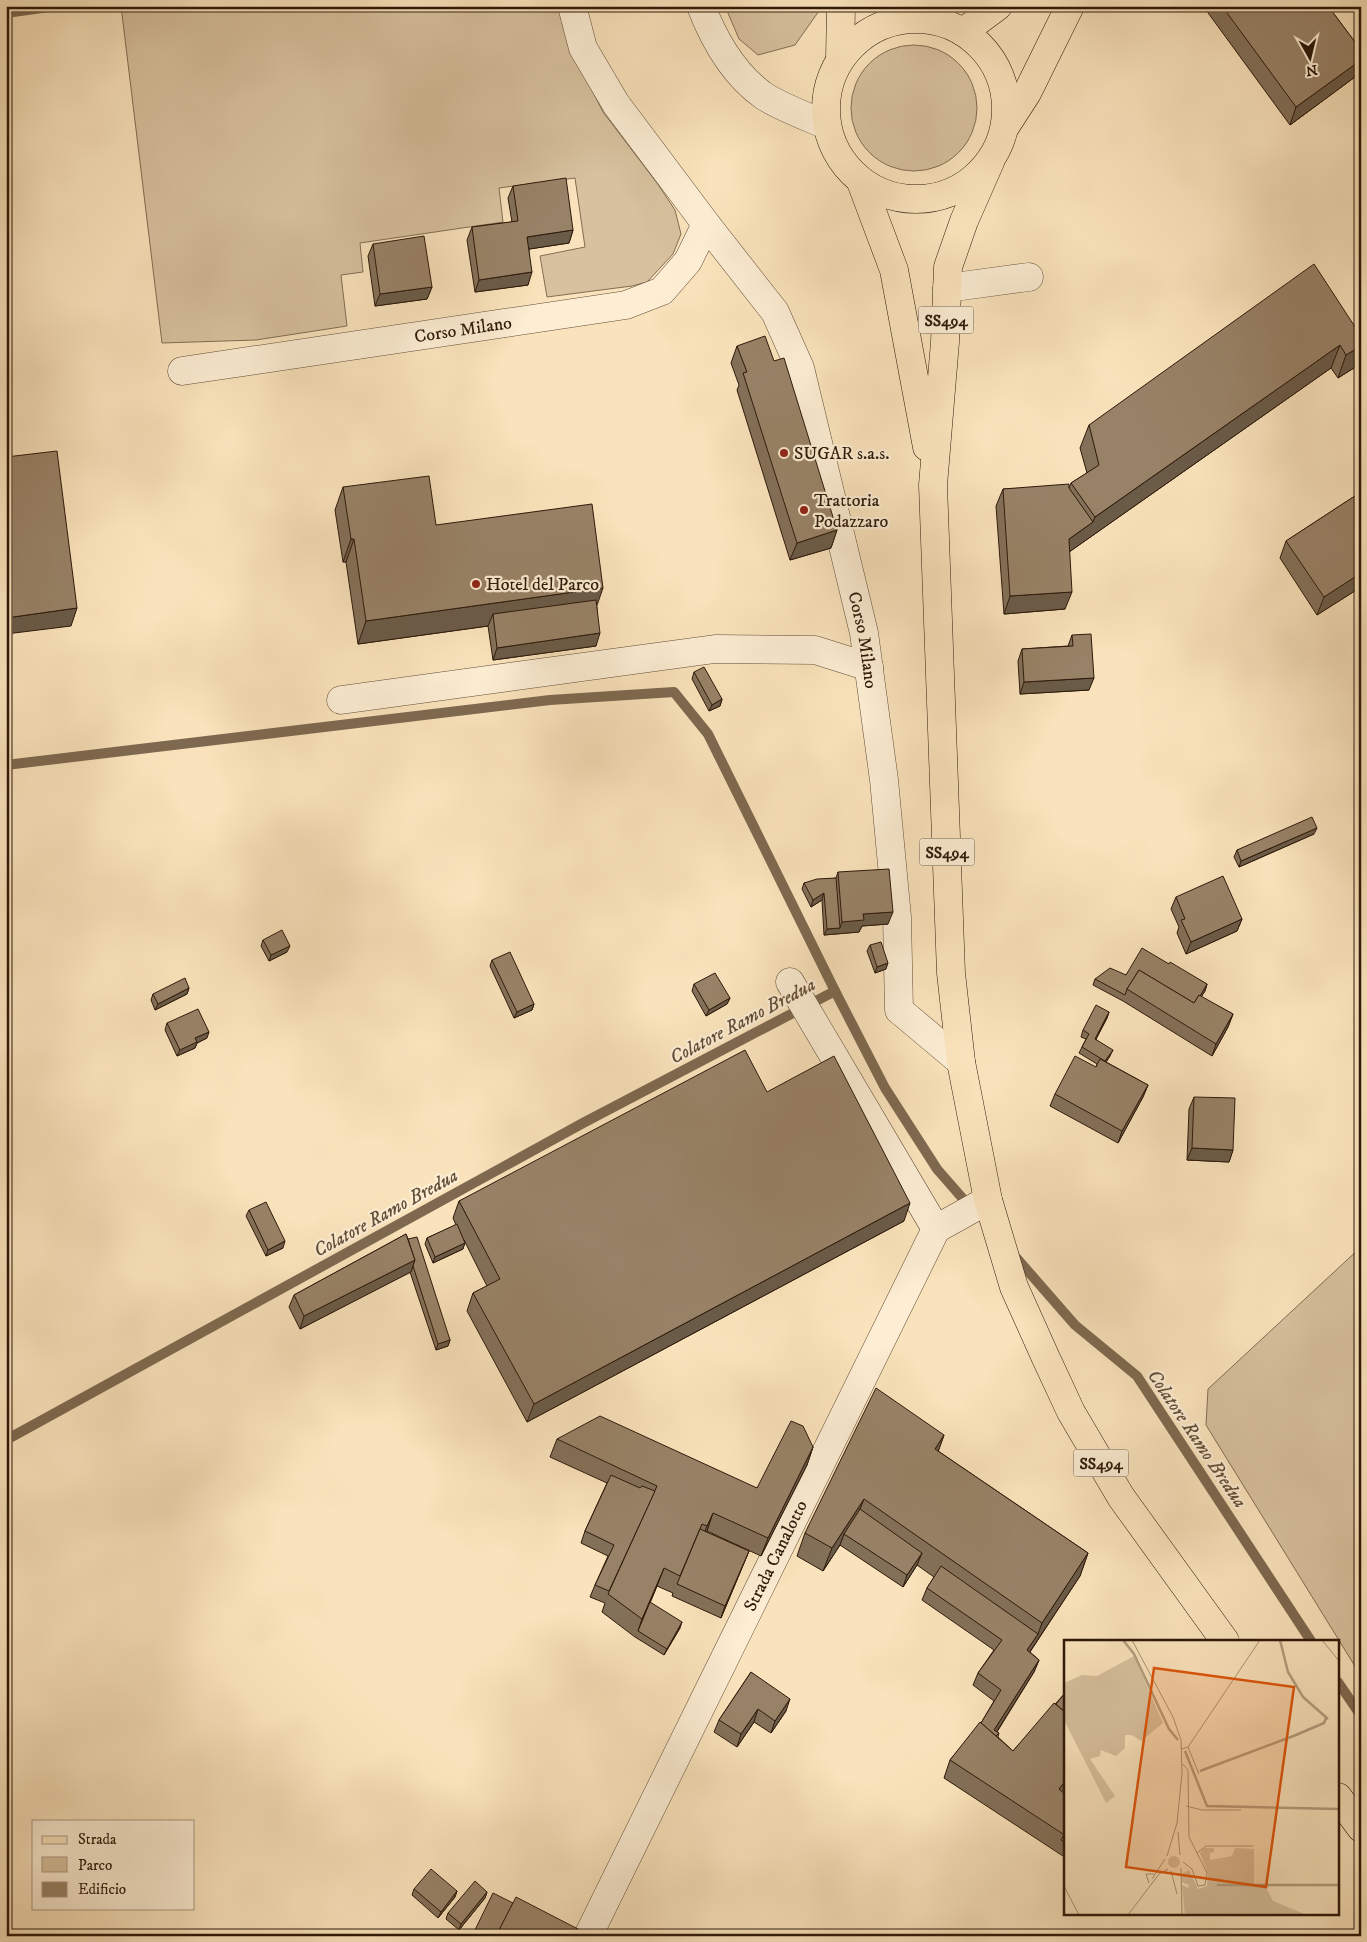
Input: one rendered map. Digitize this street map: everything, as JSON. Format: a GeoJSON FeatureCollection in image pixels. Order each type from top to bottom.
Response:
{"type":"FeatureCollection","features":[{"type":"Feature","properties":{"kind":"main road","name":"SS494"},"geometry":{"type":"LineString","coordinates":[[840,59],[841,6]]}},
{"type":"Feature","properties":{"kind":"main road"},"geometry":{"type":"LineString","coordinates":[[963,32],[998,6]]}},
{"type":"Feature","properties":{"kind":"main road"},"geometry":{"type":"LineString","coordinates":[[1005,127],[1027,93],[1070,6]]}},
{"type":"Feature","properties":{"kind":"main road","name":"SS494"},"geometry":{"type":"LineString","coordinates":[[990,162],[970,182],[944,195],[915,200],[887,195],[862,182],[845,166],[837,154],[826,125],[825,102],[830,80],[840,59],[858,39],[880,26],[928,13],[963,32],[984,50],[999,73],[1006,100],[1005,127],[999,145],[964,221],[948,267],[945,342],[934,485],[951,973],[961,1062],[988,1206],[1014,1287],[1037,1339],[1076,1420],[1121,1497],[1224,1640]]}},
{"type":"Feature","properties":{"kind":"main road","name":"SS494"},"geometry":{"type":"LineString","coordinates":[[862,182],[894,270],[934,485]]}},
{"type":"Feature","properties":{"kind":"main road"},"geometry":{"type":"LineString","coordinates":[[1340,1800],[1361,1828]]}},
{"type":"Feature","properties":{"kind":"street","name":"Corso Milano"},"geometry":{"type":"LineString","coordinates":[[572,6],[583,48],[616,104],[775,312],[800,368],[864,633],[884,780],[896,907],[899,1010],[961,1062]]}},
{"type":"Feature","properties":{"kind":"street"},"geometry":{"type":"LineString","coordinates":[[701,6],[708,25],[733,68],[764,96],[826,125]]}},
{"type":"Feature","properties":{"kind":"street","name":"Corso Milano"},"geometry":{"type":"LineString","coordinates":[[182,371],[626,306],[662,291],[688,261],[706,224]]}},
{"type":"Feature","properties":{"kind":"street"},"geometry":{"type":"LineString","coordinates":[[947,288],[1029,277]]}},
{"type":"Feature","properties":{"kind":"street"},"geometry":{"type":"LineString","coordinates":[[341,700],[715,649],[816,650],[869,667]]}},
{"type":"Feature","properties":{"kind":"street"},"geometry":{"type":"LineString","coordinates":[[794,988],[812,1020],[946,1223],[988,1206]]}},
{"type":"Feature","properties":{"kind":"street","name":"Strada Canalotto"},"geometry":{"type":"LineString","coordinates":[[588,1936],[946,1223]]}},
{"type":"Feature","properties":{"kind":"green space"},"geometry":{"type":"Polygon","coordinates":[[[121,6],[559,6],[569,44],[603,112],[675,210],[681,234],[673,254],[647,282],[632,286],[547,297],[540,256],[585,247],[575,178],[499,188],[503,222],[360,243],[363,272],[341,275],[347,326],[256,340],[162,343],[121,6]]]}},
{"type":"Feature","properties":{"kind":"green space"},"geometry":{"type":"Polygon","coordinates":[[[725,6],[821,6],[821,8],[795,45],[758,55],[739,39],[725,6]]]}},
{"type":"Feature","properties":{"kind":"green space"},"geometry":{"type":"Polygon","coordinates":[[[914,45],[938,50],[958,64],[972,84],[977,108],[972,132],[958,152],[938,166],[914,171],[890,166],[870,152],[856,132],[851,108],[856,84],[870,64],[890,50],[914,45]]]}},
{"type":"Feature","properties":{"kind":"green space"},"geometry":{"type":"Polygon","coordinates":[[[1361,1247],[1361,1676],[1206,1425],[1208,1389],[1361,1247]]]}},
{"type":"Feature","properties":{"kind":"building"},"geometry":{"type":"Polygon","coordinates":[[[1222,6],[1328,6],[1361,50],[1361,60],[1296,107],[1222,6]]]}},
{"type":"Feature","properties":{"kind":"building"},"geometry":{"type":"Polygon","coordinates":[[[566,178],[573,230],[527,237],[532,272],[479,280],[472,227],[518,221],[513,186],[566,178]]]}},
{"type":"Feature","properties":{"kind":"building"},"geometry":{"type":"Polygon","coordinates":[[[424,236],[432,287],[380,294],[373,244],[424,236]]]}},
{"type":"Feature","properties":{"kind":"building"},"geometry":{"type":"Polygon","coordinates":[[[1314,264],[1361,336],[1361,346],[1346,355],[1340,345],[1095,517],[1071,483],[1099,465],[1089,425],[1314,264]]]}},
{"type":"Feature","properties":{"kind":"building"},"geometry":{"type":"Polygon","coordinates":[[[765,336],[774,361],[784,358],[837,530],[797,543],[743,373],[747,372],[737,346],[765,336]]]}},
{"type":"Feature","properties":{"kind":"building"},"geometry":{"type":"Polygon","coordinates":[[[57,451],[77,608],[6,618],[6,457],[57,451]]]}},
{"type":"Feature","properties":{"kind":"building"},"geometry":{"type":"Polygon","coordinates":[[[429,476],[436,525],[592,504],[603,588],[366,621],[354,539],[351,539],[343,487],[429,476]]]}},
{"type":"Feature","properties":{"kind":"building"},"geometry":{"type":"Polygon","coordinates":[[[1069,484],[1069,488],[1093,522],[1069,539],[1072,592],[1010,596],[1003,489],[1069,484]]]}},
{"type":"Feature","properties":{"kind":"building"},"geometry":{"type":"Polygon","coordinates":[[[1361,492],[1361,573],[1324,597],[1286,541],[1361,492]]]}},
{"type":"Feature","properties":{"kind":"building"},"geometry":{"type":"Polygon","coordinates":[[[596,600],[600,633],[497,648],[493,614],[596,600]]]}},
{"type":"Feature","properties":{"kind":"building"},"geometry":{"type":"Polygon","coordinates":[[[1091,634],[1094,678],[1024,682],[1022,649],[1073,646],[1072,635],[1091,634]]]}},
{"type":"Feature","properties":{"kind":"building"},"geometry":{"type":"Polygon","coordinates":[[[704,667],[722,699],[712,705],[694,672],[704,667]]]}},
{"type":"Feature","properties":{"kind":"building"},"geometry":{"type":"Polygon","coordinates":[[[1312,817],[1317,828],[1241,861],[1237,850],[1312,817]]]}},
{"type":"Feature","properties":{"kind":"building"},"geometry":{"type":"Polygon","coordinates":[[[889,869],[893,912],[863,914],[864,920],[842,922],[838,872],[889,869]]]}},
{"type":"Feature","properties":{"kind":"building"},"geometry":{"type":"Polygon","coordinates":[[[1223,876],[1242,919],[1191,942],[1181,920],[1185,919],[1176,897],[1223,876]]]}},
{"type":"Feature","properties":{"kind":"building"},"geometry":{"type":"Polygon","coordinates":[[[836,878],[840,928],[827,929],[824,893],[813,900],[804,883],[817,879],[836,878]]]}},
{"type":"Feature","properties":{"kind":"building"},"geometry":{"type":"Polygon","coordinates":[[[282,930],[290,946],[271,955],[263,940],[282,930]]]}},
{"type":"Feature","properties":{"kind":"building"},"geometry":{"type":"Polygon","coordinates":[[[881,942],[888,963],[877,967],[870,945],[881,942]]]}},
{"type":"Feature","properties":{"kind":"building"},"geometry":{"type":"Polygon","coordinates":[[[1142,948],[1207,984],[1194,1003],[1139,970],[1125,995],[1095,979],[1110,968],[1126,975],[1142,948]]]}},
{"type":"Feature","properties":{"kind":"building"},"geometry":{"type":"Polygon","coordinates":[[[510,952],[534,1004],[517,1012],[492,960],[510,952]]]}},
{"type":"Feature","properties":{"kind":"building"},"geometry":{"type":"Polygon","coordinates":[[[1139,970],[1194,1003],[1199,995],[1233,1014],[1216,1044],[1127,989],[1139,970]]]}},
{"type":"Feature","properties":{"kind":"building"},"geometry":{"type":"Polygon","coordinates":[[[715,973],[730,998],[709,1010],[694,984],[715,973]]]}},
{"type":"Feature","properties":{"kind":"building"},"geometry":{"type":"Polygon","coordinates":[[[185,978],[189,988],[158,1004],[153,994],[185,978]]]}},
{"type":"Feature","properties":{"kind":"building"},"geometry":{"type":"Polygon","coordinates":[[[1096,1005],[1109,1012],[1095,1039],[1113,1050],[1105,1061],[1082,1047],[1089,1034],[1083,1030],[1096,1005]]]}},
{"type":"Feature","properties":{"kind":"building"},"geometry":{"type":"Polygon","coordinates":[[[198,1009],[209,1032],[195,1038],[197,1042],[180,1050],[167,1023],[198,1009]]]}},
{"type":"Feature","properties":{"kind":"building"},"geometry":{"type":"Polygon","coordinates":[[[745,1050],[767,1092],[834,1056],[910,1203],[534,1404],[473,1293],[500,1279],[459,1201],[745,1050]]]}},
{"type":"Feature","properties":{"kind":"building"},"geometry":{"type":"Polygon","coordinates":[[[1075,1056],[1096,1067],[1100,1059],[1148,1085],[1122,1131],[1055,1094],[1075,1056]]]}},
{"type":"Feature","properties":{"kind":"building"},"geometry":{"type":"Polygon","coordinates":[[[1194,1097],[1235,1098],[1233,1150],[1192,1148],[1194,1097]]]}},
{"type":"Feature","properties":{"kind":"building"},"geometry":{"type":"Polygon","coordinates":[[[266,1202],[285,1241],[268,1250],[249,1210],[266,1202]]]}},
{"type":"Feature","properties":{"kind":"building"},"geometry":{"type":"Polygon","coordinates":[[[457,1224],[465,1243],[435,1257],[427,1238],[457,1224]]]}},
{"type":"Feature","properties":{"kind":"building"},"geometry":{"type":"Polygon","coordinates":[[[406,1234],[415,1260],[304,1316],[294,1295],[406,1234]]]}},
{"type":"Feature","properties":{"kind":"building"},"geometry":{"type":"Polygon","coordinates":[[[417,1237],[450,1340],[438,1344],[413,1266],[415,1260],[408,1239],[417,1237]]]}},
{"type":"Feature","properties":{"kind":"building"},"geometry":{"type":"Polygon","coordinates":[[[876,1388],[944,1435],[935,1449],[1088,1553],[1042,1623],[864,1499],[832,1548],[805,1533],[876,1388]]]}},
{"type":"Feature","properties":{"kind":"building"},"geometry":{"type":"Polygon","coordinates":[[[600,1416],[757,1488],[791,1421],[803,1426],[813,1447],[768,1538],[713,1513],[707,1526],[702,1524],[680,1576],[664,1568],[642,1619],[608,1594],[657,1486],[557,1439],[600,1416]]]}},
{"type":"Feature","properties":{"kind":"building"},"geometry":{"type":"Polygon","coordinates":[[[611,1475],[640,1488],[642,1486],[655,1491],[609,1591],[595,1585],[614,1545],[585,1531],[611,1475]]]}},
{"type":"Feature","properties":{"kind":"building"},"geometry":{"type":"Polygon","coordinates":[[[860,1509],[922,1553],[907,1575],[844,1534],[860,1509]]]}},
{"type":"Feature","properties":{"kind":"building"},"geometry":{"type":"Polygon","coordinates":[[[700,1529],[749,1551],[725,1606],[677,1584],[700,1529]]]}},
{"type":"Feature","properties":{"kind":"building"},"geometry":{"type":"Polygon","coordinates":[[[941,1566],[1038,1634],[1027,1650],[1039,1660],[994,1730],[999,1733],[996,1736],[981,1723],[1001,1690],[978,1673],[1002,1640],[927,1588],[941,1566]]]}},
{"type":"Feature","properties":{"kind":"building"},"geometry":{"type":"Polygon","coordinates":[[[650,1602],[682,1622],[667,1649],[638,1631],[650,1602]]]}},
{"type":"Feature","properties":{"kind":"building"},"geometry":{"type":"Polygon","coordinates":[[[751,1672],[790,1699],[775,1721],[758,1709],[741,1734],[719,1720],[751,1672]]]}},
{"type":"Feature","properties":{"kind":"building"},"geometry":{"type":"Polygon","coordinates":[[[1064,1694],[1064,1711],[1056,1704],[1064,1694]]]}},
{"type":"Feature","properties":{"kind":"building"},"geometry":{"type":"Polygon","coordinates":[[[1054,1703],[1064,1711],[1064,1783],[1059,1789],[1064,1793],[1063,1834],[950,1760],[980,1722],[1013,1751],[1054,1703]]]}},
{"type":"Feature","properties":{"kind":"building"},"geometry":{"type":"Polygon","coordinates":[[[431,1869],[457,1891],[441,1912],[414,1889],[431,1869]]]}},
{"type":"Feature","properties":{"kind":"building"},"geometry":{"type":"Polygon","coordinates":[[[475,1881],[487,1892],[461,1924],[448,1913],[475,1881]]]}},
{"type":"Feature","properties":{"kind":"building"},"geometry":{"type":"Polygon","coordinates":[[[493,1893],[513,1903],[496,1936],[477,1936],[473,1934],[493,1893]]]}},
{"type":"Feature","properties":{"kind":"building"},"geometry":{"type":"Polygon","coordinates":[[[516,1897],[578,1929],[575,1936],[496,1936],[516,1897]]]}},
{"type":"Feature","properties":{"kind":"waterway"},"geometry":{"type":"LineString","coordinates":[[6,13],[56,6]]}},
{"type":"Feature","properties":{"kind":"waterway"},"geometry":{"type":"LineString","coordinates":[[6,765],[550,700],[674,692],[708,734],[885,1088],[937,1169],[971,1208]]}},
{"type":"Feature","properties":{"kind":"waterway","name":"Colatore Ramo Bredua"},"geometry":{"type":"LineString","coordinates":[[6,1440],[583,1123],[835,991]]}},
{"type":"Feature","properties":{"kind":"waterway","name":"Colatore Ramo Bredua"},"geometry":{"type":"LineString","coordinates":[[1013,1254],[1075,1325],[1137,1376],[1310,1640]]}},
{"type":"Feature","properties":{"kind":"waterway","name":"Colatore Ramo Bredua"},"geometry":{"type":"LineString","coordinates":[[1340,1685],[1361,1716]]}},
{"type":"Feature","properties":{"kind":"place","name":"SUGAR s.a.s."},"geometry":{"type":"Point","coordinates":[784,453]}},
{"type":"Feature","properties":{"kind":"place","name":"Trattoria Podazzaro"},"geometry":{"type":"Point","coordinates":[804,510]}},
{"type":"Feature","properties":{"kind":"place","name":"Hotel del Parco"},"geometry":{"type":"Point","coordinates":[476,584]}}]}
